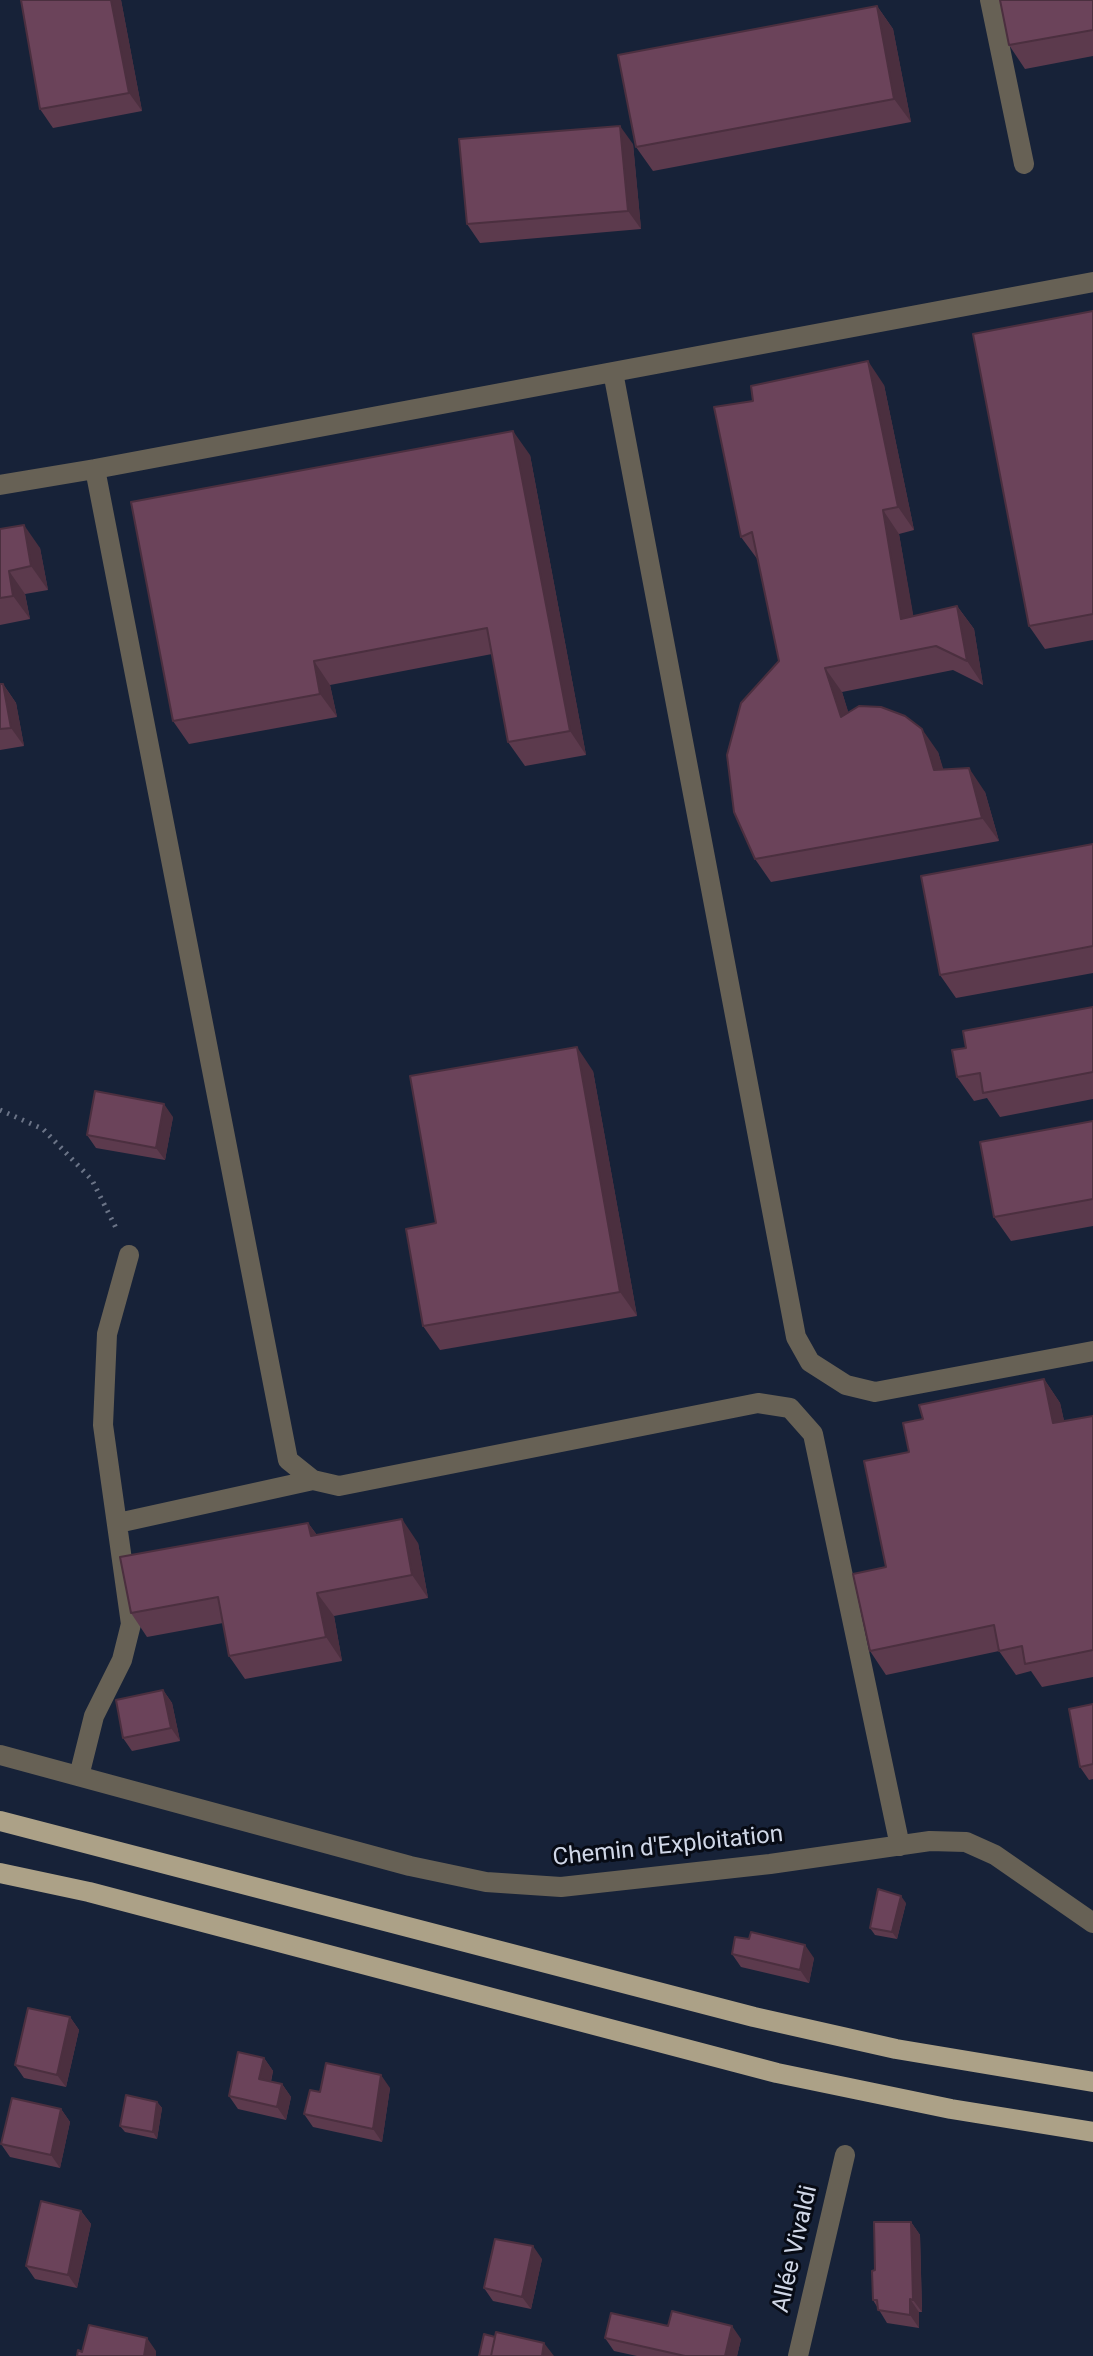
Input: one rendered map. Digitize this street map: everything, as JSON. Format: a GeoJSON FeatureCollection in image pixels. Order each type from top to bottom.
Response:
{"type":"FeatureCollection","features":[{"type":"Feature","properties":{"kind":"main road"},"geometry":{"type":"LineString","coordinates":[[0,1821],[724,2010],[896,2049],[1093,2082]]}},
{"type":"Feature","properties":{"kind":"main road"},"geometry":{"type":"LineString","coordinates":[[0,1873],[120,1900],[777,2073],[951,2109],[1093,2132]]}},
{"type":"Feature","properties":{"kind":"street"},"geometry":{"type":"LineString","coordinates":[[990,0],[1024,164]]}},
{"type":"Feature","properties":{"kind":"street"},"geometry":{"type":"LineString","coordinates":[[0,485],[1093,282]]}},
{"type":"Feature","properties":{"kind":"street"},"geometry":{"type":"LineString","coordinates":[[613,372],[796,1337],[810,1362],[846,1385],[875,1392],[1093,1351]]}},
{"type":"Feature","properties":{"kind":"street"},"geometry":{"type":"LineString","coordinates":[[95,469],[288,1460],[313,1480]]}},
{"type":"Feature","properties":{"kind":"street"},"geometry":{"type":"LineString","coordinates":[[79,1776],[94,1716],[122,1660],[131,1624],[103,1425],[107,1334],[129,1255]]}},
{"type":"Feature","properties":{"kind":"street"},"geometry":{"type":"LineString","coordinates":[[118,1523],[313,1480],[339,1486],[758,1403],[790,1408],[813,1434],[900,1846]]}},
{"type":"Feature","properties":{"kind":"street","name":"Chemin d'Exploitation"},"geometry":{"type":"LineString","coordinates":[[0,1755],[410,1866],[486,1882],[561,1887],[930,1841],[966,1842],[995,1855],[1093,1923]]}},
{"type":"Feature","properties":{"kind":"street","name":"Allée Vivaldi"},"geometry":{"type":"LineString","coordinates":[[798,2356],[845,2155]]}},
{"type":"Feature","properties":{"kind":"path"},"geometry":{"type":"LineString","coordinates":[[0,1110],[43,1129],[92,1180],[129,1255]]}},
{"type":"Feature","properties":{"kind":"building"},"geometry":{"type":"Polygon","coordinates":[[[21,0],[111,0],[129,93],[40,109],[21,0]]]}},
{"type":"Feature","properties":{"kind":"building"},"geometry":{"type":"Polygon","coordinates":[[[1000,0],[1093,0],[1093,30],[1009,45],[1000,0]]]}},
{"type":"Feature","properties":{"kind":"building"},"geometry":{"type":"Polygon","coordinates":[[[877,6],[894,99],[636,147],[618,55],[877,6]]]}},
{"type":"Feature","properties":{"kind":"building"},"geometry":{"type":"Polygon","coordinates":[[[620,126],[628,211],[467,224],[459,139],[620,126]]]}},
{"type":"Feature","properties":{"kind":"building"},"geometry":{"type":"Polygon","coordinates":[[[1093,311],[1093,614],[1029,626],[973,334],[1093,311]]]}},
{"type":"Feature","properties":{"kind":"building"},"geometry":{"type":"Polygon","coordinates":[[[868,361],[898,507],[883,510],[901,619],[957,606],[967,661],[936,646],[825,668],[841,717],[859,706],[881,707],[905,716],[922,729],[934,770],[969,768],[982,818],[755,859],[734,812],[727,755],[741,703],[779,661],[752,532],[741,537],[714,407],[753,401],[751,386],[868,361]]]}},
{"type":"Feature","properties":{"kind":"building"},"geometry":{"type":"Polygon","coordinates":[[[513,431],[570,731],[508,742],[487,628],[314,661],[320,694],[173,721],[131,502],[513,431]]]}},
{"type":"Feature","properties":{"kind":"building"},"geometry":{"type":"Polygon","coordinates":[[[24,525],[31,566],[9,571],[13,596],[0,598],[0,529],[24,525]]]}},
{"type":"Feature","properties":{"kind":"building"},"geometry":{"type":"Polygon","coordinates":[[[0,684],[3,684],[11,728],[0,729],[0,684]]]}},
{"type":"Feature","properties":{"kind":"building"},"geometry":{"type":"Polygon","coordinates":[[[1093,844],[1093,946],[940,975],[921,876],[1093,844]]]}},
{"type":"Feature","properties":{"kind":"building"},"geometry":{"type":"Polygon","coordinates":[[[1093,1007],[1093,1072],[983,1093],[980,1073],[957,1077],[952,1050],[966,1048],[963,1031],[1093,1007]]]}},
{"type":"Feature","properties":{"kind":"building"},"geometry":{"type":"Polygon","coordinates":[[[577,1047],[620,1292],[423,1326],[406,1229],[436,1223],[410,1076],[577,1047]]]}},
{"type":"Feature","properties":{"kind":"building"},"geometry":{"type":"Polygon","coordinates":[[[95,1091],[164,1104],[156,1148],[87,1135],[95,1091]]]}},
{"type":"Feature","properties":{"kind":"building"},"geometry":{"type":"Polygon","coordinates":[[[1093,1121],[1093,1199],[994,1217],[980,1142],[1093,1121]]]}},
{"type":"Feature","properties":{"kind":"building"},"geometry":{"type":"Polygon","coordinates":[[[1044,1379],[1053,1423],[1093,1416],[1093,1650],[1025,1664],[1022,1646],[999,1651],[994,1625],[870,1651],[853,1574],[886,1567],[864,1461],[909,1452],[903,1423],[923,1419],[919,1405],[1044,1379]]]}},
{"type":"Feature","properties":{"kind":"building"},"geometry":{"type":"Polygon","coordinates":[[[402,1519],[412,1575],[317,1593],[326,1637],[229,1656],[218,1597],[131,1613],[120,1557],[308,1523],[311,1536],[402,1519]]]}},
{"type":"Feature","properties":{"kind":"building"},"geometry":{"type":"Polygon","coordinates":[[[163,1690],[171,1728],[123,1738],[116,1700],[163,1690]]]}},
{"type":"Feature","properties":{"kind":"building"},"geometry":{"type":"Polygon","coordinates":[[[1093,1704],[1093,1764],[1080,1767],[1069,1709],[1093,1704]]]}},
{"type":"Feature","properties":{"kind":"building"},"geometry":{"type":"Polygon","coordinates":[[[878,1889],[901,1896],[892,1932],[870,1928],[878,1889]]]}},
{"type":"Feature","properties":{"kind":"building"},"geometry":{"type":"Polygon","coordinates":[[[751,1932],[805,1945],[800,1970],[732,1954],[735,1937],[749,1939],[751,1932]]]}},
{"type":"Feature","properties":{"kind":"building"},"geometry":{"type":"Polygon","coordinates":[[[28,2008],[70,2017],[57,2075],[15,2065],[28,2008]]]}},
{"type":"Feature","properties":{"kind":"building"},"geometry":{"type":"Polygon","coordinates":[[[238,2052],[264,2058],[259,2079],[282,2084],[277,2107],[229,2096],[238,2052]]]}},
{"type":"Feature","properties":{"kind":"building"},"geometry":{"type":"Polygon","coordinates":[[[326,2063],[381,2075],[373,2129],[304,2114],[310,2090],[320,2092],[326,2063]]]}},
{"type":"Feature","properties":{"kind":"building"},"geometry":{"type":"Polygon","coordinates":[[[126,2095],[157,2102],[153,2132],[120,2126],[126,2095]]]}},
{"type":"Feature","properties":{"kind":"building"},"geometry":{"type":"Polygon","coordinates":[[[12,2098],[61,2109],[51,2155],[1,2144],[12,2098]]]}},
{"type":"Feature","properties":{"kind":"building"},"geometry":{"type":"Polygon","coordinates":[[[41,2201],[81,2211],[68,2275],[26,2266],[41,2201]]]}},
{"type":"Feature","properties":{"kind":"building"},"geometry":{"type":"Polygon","coordinates":[[[874,2222],[911,2222],[913,2300],[910,2299],[910,2315],[878,2310],[877,2300],[873,2300],[874,2222]]]}},
{"type":"Feature","properties":{"kind":"building"},"geometry":{"type":"Polygon","coordinates":[[[495,2239],[533,2246],[522,2297],[484,2288],[495,2239]]]}},
{"type":"Feature","properties":{"kind":"building"},"geometry":{"type":"Polygon","coordinates":[[[672,2311],[732,2326],[725,2356],[685,2356],[605,2338],[611,2313],[668,2326],[672,2311]]]}},
{"type":"Feature","properties":{"kind":"building"},"geometry":{"type":"Polygon","coordinates":[[[89,2325],[147,2338],[144,2356],[77,2356],[78,2350],[82,2352],[89,2325]]]}},
{"type":"Feature","properties":{"kind":"building"},"geometry":{"type":"Polygon","coordinates":[[[496,2332],[544,2343],[542,2356],[491,2356],[496,2332]]]}},
{"type":"Feature","properties":{"kind":"building"},"geometry":{"type":"Polygon","coordinates":[[[484,2334],[495,2337],[491,2356],[479,2356],[484,2334]]]}}]}
